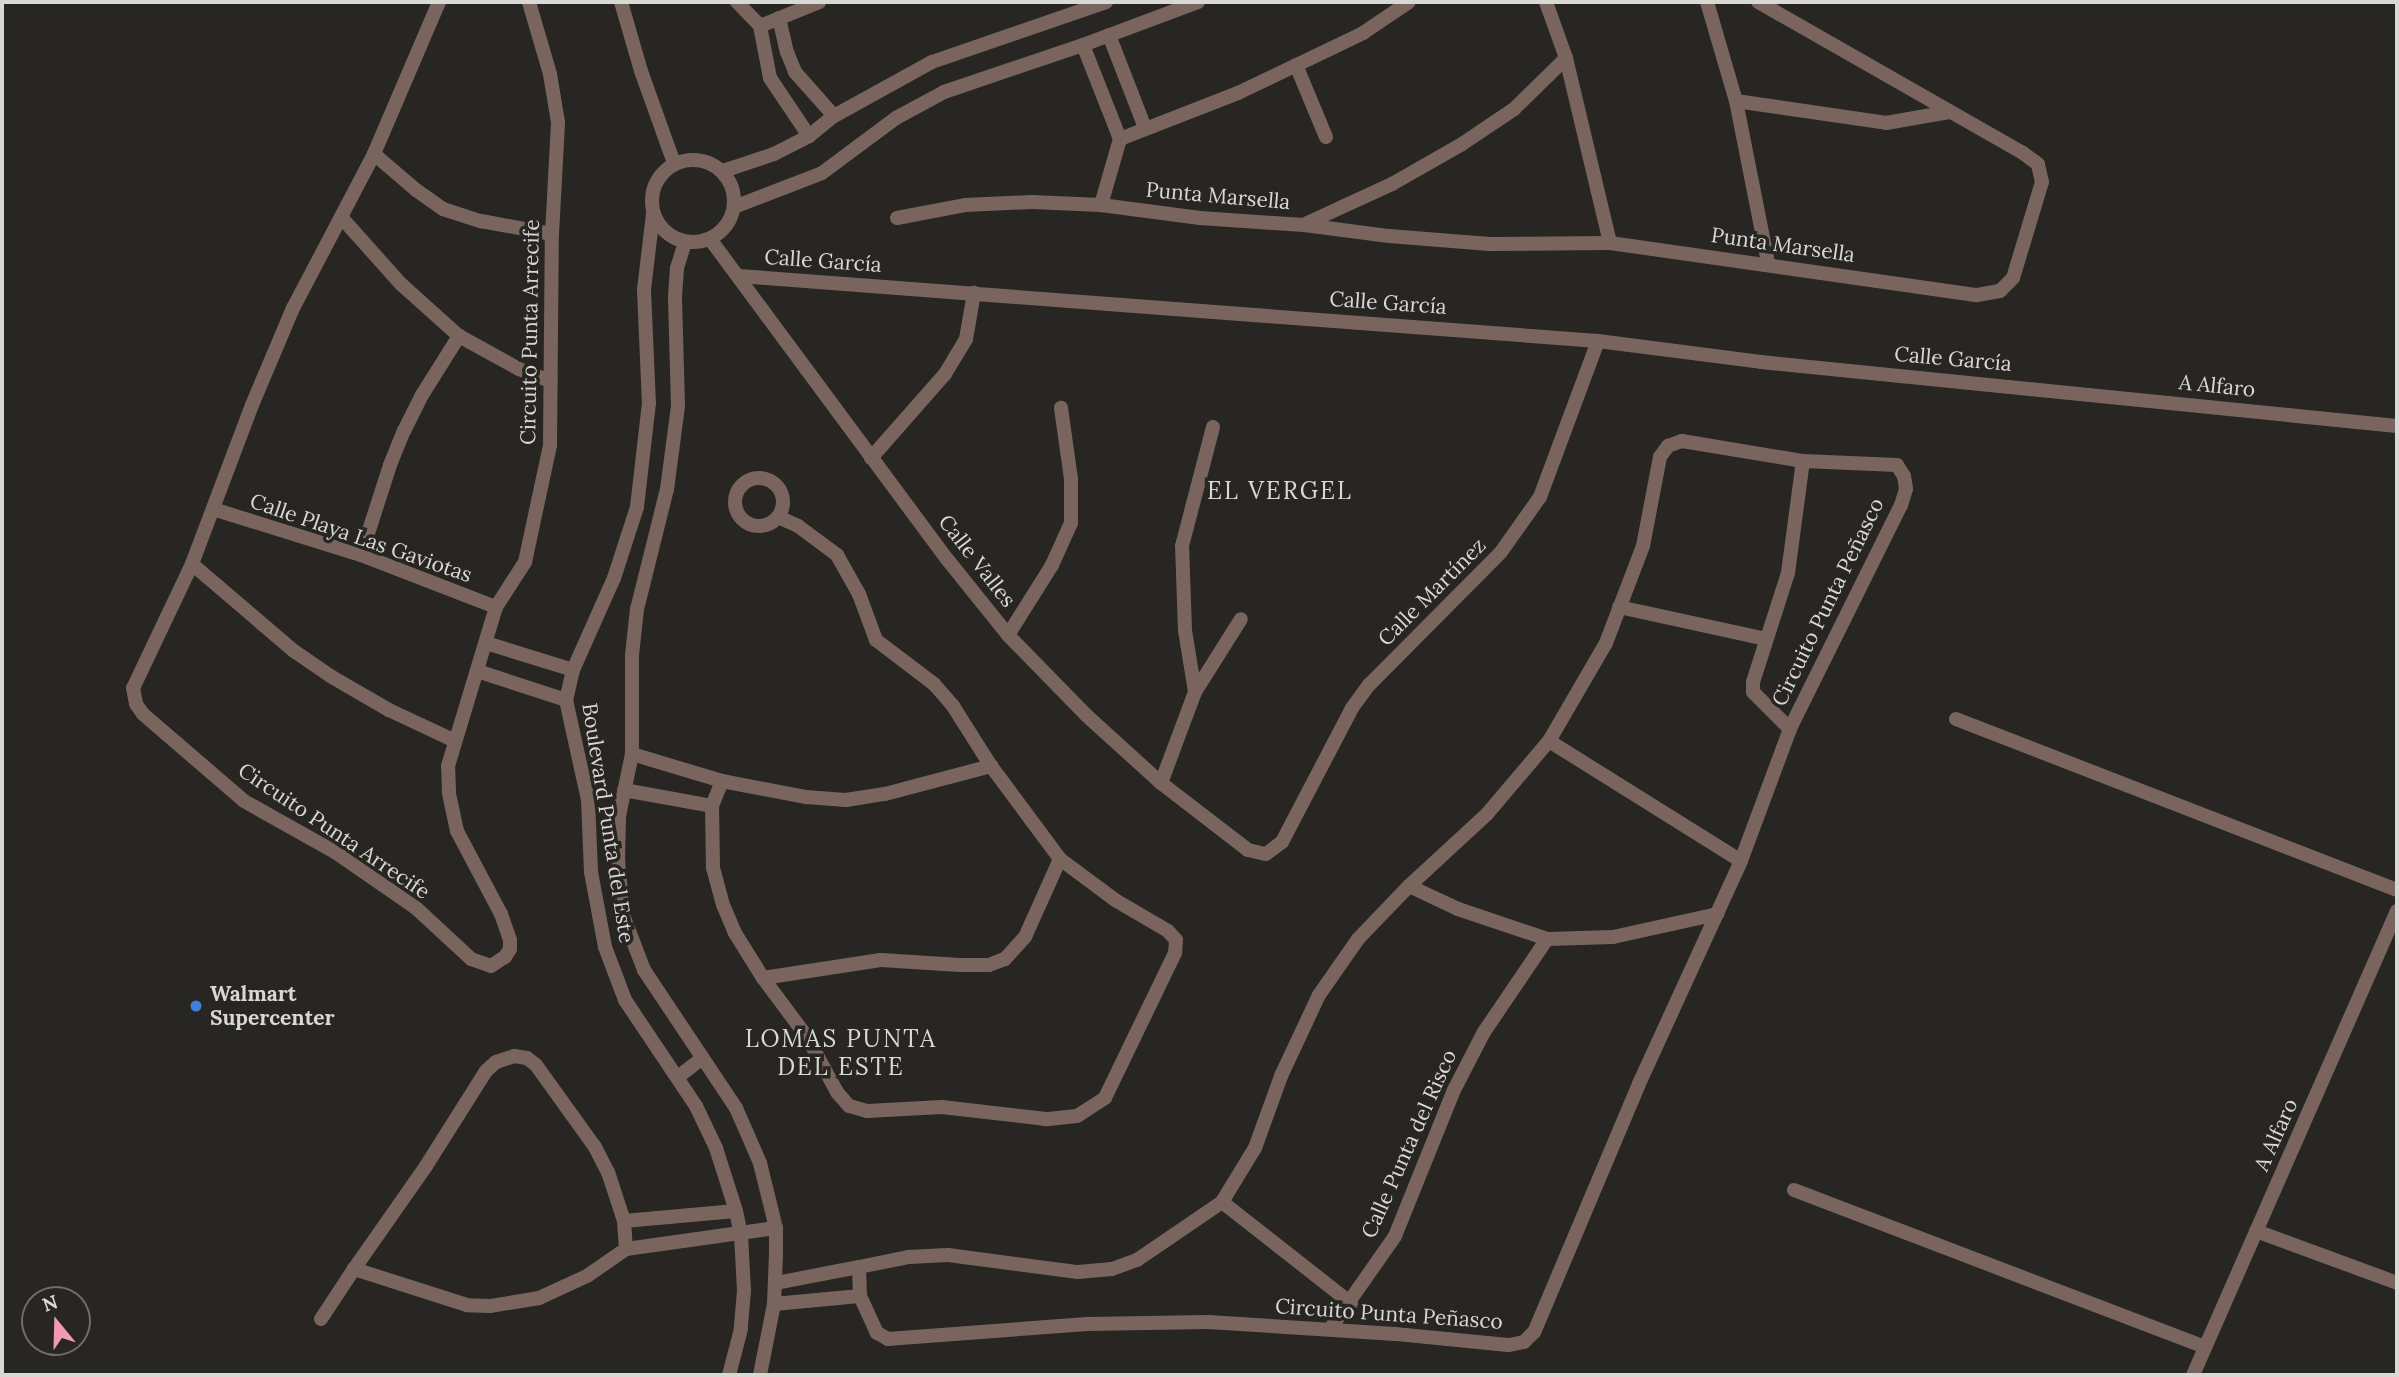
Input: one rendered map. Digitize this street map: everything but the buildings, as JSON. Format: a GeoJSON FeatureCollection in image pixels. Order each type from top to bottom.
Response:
{"type":"FeatureCollection","features":[{"type":"Feature","properties":{"kind":"street","name":"Circuito Punta Arrecife"},"geometry":{"type":"LineString","coordinates":[[439,2],[374,154],[293,308],[252,405],[192,564],[135,679],[136,705],[244,801],[335,852],[416,908],[471,959],[491,966],[505,957],[510,949],[510,940],[501,914],[457,831],[449,792],[448,766],[453,740],[478,671],[496,607],[525,562],[550,445],[552,234],[558,122],[550,74],[529,2]]}},
{"type":"Feature","properties":{"kind":"street"},"geometry":{"type":"LineString","coordinates":[[621,2],[641,71],[674,163]]}},
{"type":"Feature","properties":{"kind":"street"},"geometry":{"type":"LineString","coordinates":[[737,2],[760,26],[764,60],[770,78],[809,136]]}},
{"type":"Feature","properties":{"kind":"street"},"geometry":{"type":"LineString","coordinates":[[760,26],[819,2]]}},
{"type":"Feature","properties":{"kind":"street"},"geometry":{"type":"LineString","coordinates":[[723,171],[774,153],[809,136],[834,116],[932,62],[1106,2]]}},
{"type":"Feature","properties":{"kind":"street"},"geometry":{"type":"LineString","coordinates":[[734,207],[822,173],[896,118],[944,92],[1083,46],[1198,2]]}},
{"type":"Feature","properties":{"kind":"street"},"geometry":{"type":"LineString","coordinates":[[1120,139],[1238,93],[1363,33],[1409,2]]}},
{"type":"Feature","properties":{"kind":"street"},"geometry":{"type":"LineString","coordinates":[[1546,2],[1566,58],[1610,243]]}},
{"type":"Feature","properties":{"kind":"street"},"geometry":{"type":"LineString","coordinates":[[1707,2],[1736,101],[1768,263]]}},
{"type":"Feature","properties":{"kind":"street","name":"Punta Marsella"},"geometry":{"type":"LineString","coordinates":[[897,218],[965,205],[1032,202],[1101,205],[1200,218],[1304,225],[1389,236],[1490,244],[1610,243],[1768,263],[1977,295],[2000,291],[2013,278],[2042,182],[2038,164],[1758,2]]}},
{"type":"Feature","properties":{"kind":"street"},"geometry":{"type":"LineString","coordinates":[[779,18],[795,72],[834,116]]}},
{"type":"Feature","properties":{"kind":"street"},"geometry":{"type":"LineString","coordinates":[[1109,35],[1145,128]]}},
{"type":"Feature","properties":{"kind":"street"},"geometry":{"type":"LineString","coordinates":[[1083,46],[1120,139],[1101,205]]}},
{"type":"Feature","properties":{"kind":"street"},"geometry":{"type":"LineString","coordinates":[[1304,225],[1392,184],[1462,144],[1514,109],[1566,58]]}},
{"type":"Feature","properties":{"kind":"street"},"geometry":{"type":"LineString","coordinates":[[1296,65],[1326,137]]}},
{"type":"Feature","properties":{"kind":"street"},"geometry":{"type":"LineString","coordinates":[[1736,101],[1886,123],[1949,112]]}},
{"type":"Feature","properties":{"kind":"street"},"geometry":{"type":"LineString","coordinates":[[374,154],[415,190],[443,209],[481,221],[552,234]]}},
{"type":"Feature","properties":{"kind":"street"},"geometry":{"type":"LineString","coordinates":[[691,159],[708,162],[723,171],[733,188],[734,207],[721,231],[710,239],[685,242],[671,237],[660,227],[653,214],[651,200],[654,185],[662,172],[674,163],[691,159]]}},
{"type":"Feature","properties":{"kind":"street","name":"Boulevard Punta del Este"},"geometry":{"type":"LineString","coordinates":[[653,214],[644,290],[649,403],[637,507],[614,578],[573,670],[566,700],[588,800],[592,872],[605,947],[625,1000],[678,1077],[716,1148],[736,1211],[741,1234],[744,1291],[741,1329],[729,1375]]}},
{"type":"Feature","properties":{"kind":"street"},"geometry":{"type":"LineString","coordinates":[[341,217],[418,301],[459,336],[519,369],[551,382]]}},
{"type":"Feature","properties":{"kind":"street","name":"Calle Valles"},"geometry":{"type":"LineString","coordinates":[[710,239],[871,458],[1008,635],[1086,715],[1161,783],[1248,850],[1266,855]]}},
{"type":"Feature","properties":{"kind":"street","name":"Boulevard Punta del Este"},"geometry":{"type":"LineString","coordinates":[[685,242],[677,268],[675,298],[678,406],[660,525],[637,609],[632,655],[632,754],[624,790],[618,859],[626,926],[644,970],[736,1108],[760,1163],[776,1228],[774,1304],[760,1375]]}},
{"type":"Feature","properties":{"kind":"street","name":"Calle García"},"geometry":{"type":"LineString","coordinates":[[739,276],[1598,341],[1761,362],[2033,387]]}},
{"type":"Feature","properties":{"kind":"street"},"geometry":{"type":"LineString","coordinates":[[871,458],[945,374],[966,339],[974,293]]}},
{"type":"Feature","properties":{"kind":"street"},"geometry":{"type":"LineString","coordinates":[[362,555],[390,465],[404,431],[422,395],[459,336]]}},
{"type":"Feature","properties":{"kind":"street","name":"Calle Martínez"},"geometry":{"type":"LineString","coordinates":[[1266,855],[1282,842],[1352,708],[1369,685],[1502,552],[1539,497],[1598,341]]}},
{"type":"Feature","properties":{"kind":"street","name":"A Alfaro"},"geometry":{"type":"LineString","coordinates":[[2033,387],[2397,426]]}},
{"type":"Feature","properties":{"kind":"street"},"geometry":{"type":"LineString","coordinates":[[1008,635],[1052,565],[1071,523],[1071,479],[1061,408]]}},
{"type":"Feature","properties":{"kind":"street"},"geometry":{"type":"LineString","coordinates":[[1195,692],[1185,630],[1182,546],[1213,427]]}},
{"type":"Feature","properties":{"kind":"street","name":"Circuito Punta Peñasco"},"geometry":{"type":"LineString","coordinates":[[776,1283],[908,1257],[948,1255],[1078,1272],[1112,1269],[1137,1260],[1222,1202],[1255,1148],[1281,1076],[1319,995],[1358,939],[1409,886],[1487,814],[1549,741],[1606,643],[1643,546],[1660,457],[1668,446],[1682,441],[1803,461],[1896,465],[1903,476],[1906,489],[1901,505],[1790,729],[1741,861],[1639,1084],[1534,1332],[1524,1342],[1508,1345],[1330,1329],[1208,1322],[1087,1324],[888,1339],[873,1329],[860,1296],[859,1267]]}},
{"type":"Feature","properties":{"kind":"street","name":"Circuito Punta Peñasco"},"geometry":{"type":"LineString","coordinates":[[1790,729],[1753,692],[1753,682],[1788,573],[1803,461]]}},
{"type":"Feature","properties":{"kind":"street","name":"Calle Playa Las Gaviotas"},"geometry":{"type":"LineString","coordinates":[[213,509],[362,555],[496,607]]}},
{"type":"Feature","properties":{"kind":"street"},"geometry":{"type":"LineString","coordinates":[[722,780],[712,806],[713,868],[723,905],[735,933],[763,978],[807,1037],[837,1093],[849,1105],[867,1111],[942,1107],[1046,1119],[1077,1116],[1105,1098],[1175,953],[1176,940],[1168,932],[1115,900],[1060,859],[991,766],[970,729],[934,684],[876,640],[859,594],[837,555],[797,526],[778,517]]}},
{"type":"Feature","properties":{"kind":"street"},"geometry":{"type":"LineString","coordinates":[[192,564],[294,651],[332,677],[389,710],[453,740]]}},
{"type":"Feature","properties":{"kind":"street"},"geometry":{"type":"LineString","coordinates":[[1619,607],[1766,639]]}},
{"type":"Feature","properties":{"kind":"street"},"geometry":{"type":"LineString","coordinates":[[1161,783],[1195,692],[1241,619]]}},
{"type":"Feature","properties":{"kind":"street"},"geometry":{"type":"LineString","coordinates":[[486,643],[573,670]]}},
{"type":"Feature","properties":{"kind":"street"},"geometry":{"type":"LineString","coordinates":[[478,671],[566,700]]}},
{"type":"Feature","properties":{"kind":"street"},"geometry":{"type":"LineString","coordinates":[[1956,719],[2397,890]]}},
{"type":"Feature","properties":{"kind":"street"},"geometry":{"type":"LineString","coordinates":[[1549,741],[1741,861]]}},
{"type":"Feature","properties":{"kind":"street"},"geometry":{"type":"LineString","coordinates":[[632,754],[722,780],[806,797],[846,800],[885,794],[991,766]]}},
{"type":"Feature","properties":{"kind":"street"},"geometry":{"type":"LineString","coordinates":[[624,790],[712,806]]}},
{"type":"Feature","properties":{"kind":"street"},"geometry":{"type":"LineString","coordinates":[[763,978],[881,960],[989,965],[1005,958],[1025,937],[1060,859]]}},
{"type":"Feature","properties":{"kind":"street"},"geometry":{"type":"LineString","coordinates":[[1409,886],[1458,909],[1547,939],[1613,937],[1718,914]]}},
{"type":"Feature","properties":{"kind":"street","name":"A Alfaro"},"geometry":{"type":"LineString","coordinates":[[2193,1375],[2397,911]]}},
{"type":"Feature","properties":{"kind":"street","name":"Calle Punta del Risco"},"geometry":{"type":"LineString","coordinates":[[1330,1329],[1351,1303],[1395,1236],[1454,1090],[1484,1032],[1547,939]]}},
{"type":"Feature","properties":{"kind":"street"},"geometry":{"type":"LineString","coordinates":[[321,1319],[426,1166],[486,1071],[496,1062],[514,1056],[527,1058],[543,1072],[595,1147],[608,1172],[624,1222],[626,1249]]}},
{"type":"Feature","properties":{"kind":"street"},"geometry":{"type":"LineString","coordinates":[[678,1077],[702,1058]]}},
{"type":"Feature","properties":{"kind":"street"},"geometry":{"type":"LineString","coordinates":[[1794,1190],[2205,1347]]}},
{"type":"Feature","properties":{"kind":"street","name":"Circuito Punta Peñasco"},"geometry":{"type":"LineString","coordinates":[[1222,1202],[1351,1303]]}},
{"type":"Feature","properties":{"kind":"street"},"geometry":{"type":"LineString","coordinates":[[624,1222],[736,1211]]}},
{"type":"Feature","properties":{"kind":"street"},"geometry":{"type":"LineString","coordinates":[[354,1269],[467,1305],[490,1306],[539,1298],[587,1276],[626,1249],[776,1228]]}},
{"type":"Feature","properties":{"kind":"street"},"geometry":{"type":"LineString","coordinates":[[2256,1231],[2397,1283]]}},
{"type":"Feature","properties":{"kind":"street"},"geometry":{"type":"LineString","coordinates":[[774,1304],[860,1296]]}},
{"type":"Feature","properties":{"kind":"place","name":"Walmart Supercenter"},"geometry":{"type":"Point","coordinates":[196,1006]}},
{"type":"Feature","properties":{"kind":"district","name":"EL VERGEL"},"geometry":{"type":"Point","coordinates":[1280,491]}},
{"type":"Feature","properties":{"kind":"district","name":"LOMAS PUNTA DEL ESTE"},"geometry":{"type":"Point","coordinates":[841,1053]}}]}
